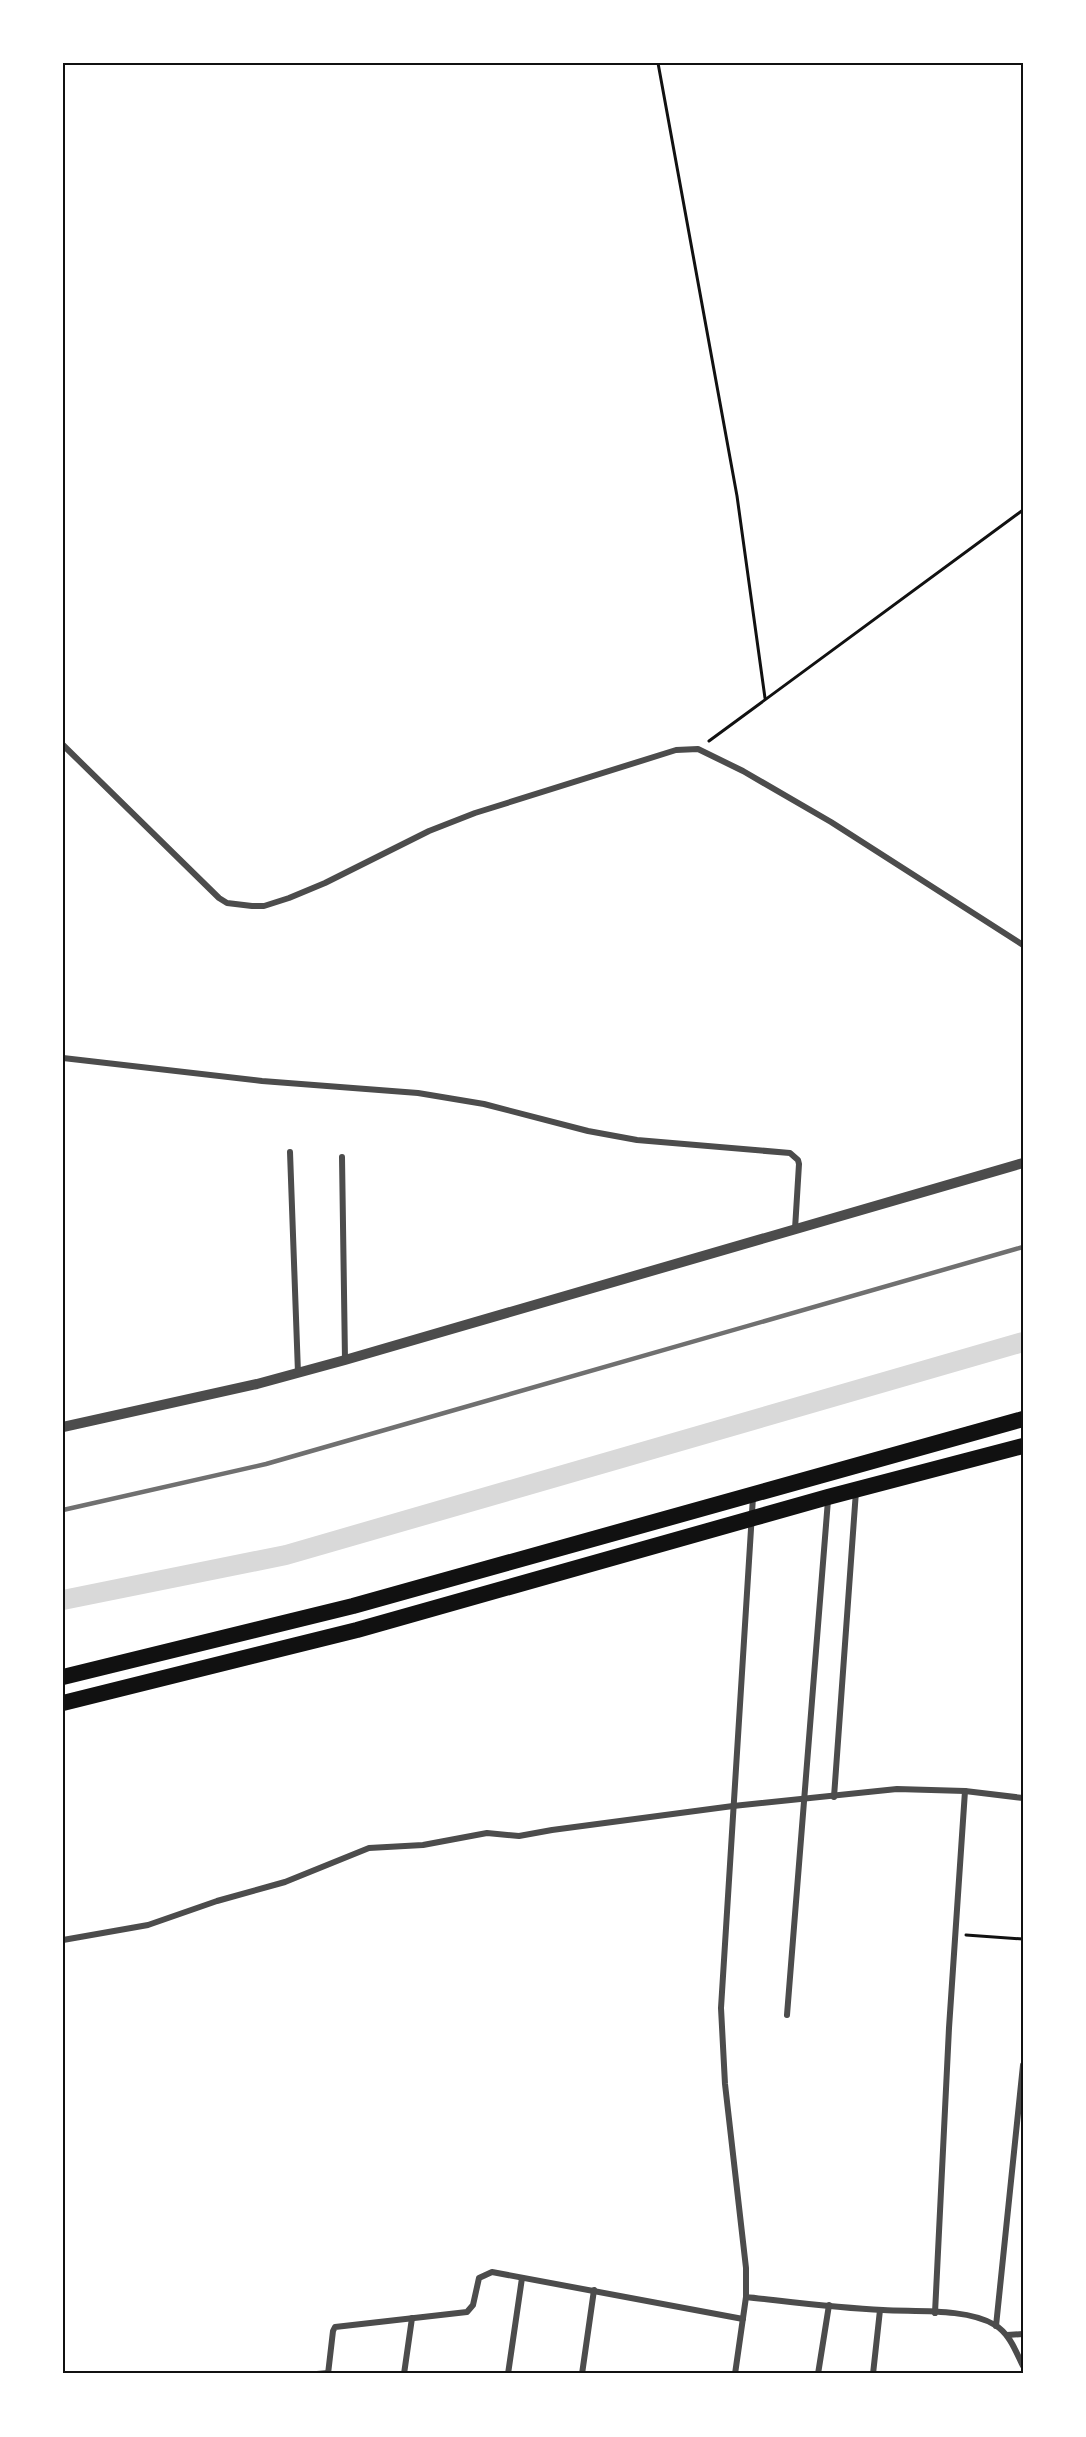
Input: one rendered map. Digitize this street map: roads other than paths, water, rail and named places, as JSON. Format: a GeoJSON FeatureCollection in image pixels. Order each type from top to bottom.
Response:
{"type":"FeatureCollection","features":[{"type":"Feature","properties":{"kind":"highway"},"geometry":{"type":"LineString","coordinates":[[63,1677],[353,1606],[1023,1419]]}},
{"type":"Feature","properties":{"kind":"highway"},"geometry":{"type":"LineString","coordinates":[[63,1703],[241,1660],[828,1497],[1023,1446]]}},
{"type":"Feature","properties":{"kind":"highway"},"geometry":{"type":"LineString","coordinates":[[235,1636],[241,1660]]}},
{"type":"Feature","properties":{"kind":"street"},"geometry":{"type":"LineString","coordinates":[[63,745],[219,898],[227,903],[241,906],[264,906],[290,898],[429,831],[475,813],[676,750],[698,749],[743,771],[831,822],[1023,945]]}},
{"type":"Feature","properties":{"kind":"street"},"geometry":{"type":"LineString","coordinates":[[63,1058],[262,1081],[418,1093],[484,1104],[588,1131],[637,1140],[790,1153],[799,1164],[795,1228]]}},
{"type":"Feature","properties":{"kind":"street"},"geometry":{"type":"LineString","coordinates":[[290,1152],[298,1373]]}},
{"type":"Feature","properties":{"kind":"street"},"geometry":{"type":"LineString","coordinates":[[342,1157],[345,1360]]}},
{"type":"Feature","properties":{"kind":"street"},"geometry":{"type":"LineString","coordinates":[[63,1427],[298,1373],[1023,1163]]}},
{"type":"Feature","properties":{"kind":"street"},"geometry":{"type":"LineString","coordinates":[[834,1797],[856,1491]]}},
{"type":"Feature","properties":{"kind":"street"},"geometry":{"type":"LineString","coordinates":[[735,2374],[746,2297],[744,2250],[722,2047],[723,1969],[753,1494]]}},
{"type":"Feature","properties":{"kind":"street"},"geometry":{"type":"LineString","coordinates":[[787,2015],[828,1497]]}},
{"type":"Feature","properties":{"kind":"street"},"geometry":{"type":"LineString","coordinates":[[63,1940],[148,1925],[217,1901],[285,1882],[369,1848],[423,1845],[487,1833],[528,1836],[562,1829],[733,1806],[910,1788],[965,1791],[1023,1798]]}},
{"type":"Feature","properties":{"kind":"street"},"geometry":{"type":"LineString","coordinates":[[935,2313],[965,1791]]}},
{"type":"Feature","properties":{"kind":"street"},"geometry":{"type":"LineString","coordinates":[[996,2326],[1023,2065]]}},
{"type":"Feature","properties":{"kind":"street"},"geometry":{"type":"LineString","coordinates":[[316,2374],[328,2374],[335,2326],[467,2312],[473,2305],[479,2278],[492,2272],[743,2319]]}},
{"type":"Feature","properties":{"kind":"street"},"geometry":{"type":"LineString","coordinates":[[508,2374],[522,2278]]}},
{"type":"Feature","properties":{"kind":"street"},"geometry":{"type":"LineString","coordinates":[[582,2374],[594,2290]]}},
{"type":"Feature","properties":{"kind":"street"},"geometry":{"type":"LineString","coordinates":[[746,2297],[969,2317],[996,2326],[1007,2336],[1023,2366]]}},
{"type":"Feature","properties":{"kind":"street"},"geometry":{"type":"LineString","coordinates":[[818,2374],[829,2305]]}},
{"type":"Feature","properties":{"kind":"street"},"geometry":{"type":"LineString","coordinates":[[873,2374],[880,2310]]}},
{"type":"Feature","properties":{"kind":"street"},"geometry":{"type":"LineString","coordinates":[[404,2374],[412,2318]]}},
{"type":"Feature","properties":{"kind":"street"},"geometry":{"type":"LineString","coordinates":[[1007,2336],[1023,2334]]}},
{"type":"Feature","properties":{"kind":"waterway"},"geometry":{"type":"LineString","coordinates":[[63,1600],[286,1555],[1023,1342]]}},
{"type":"Feature","properties":{"kind":"railway"},"geometry":{"type":"LineString","coordinates":[[63,1510],[266,1464],[1023,1247]]}}]}
